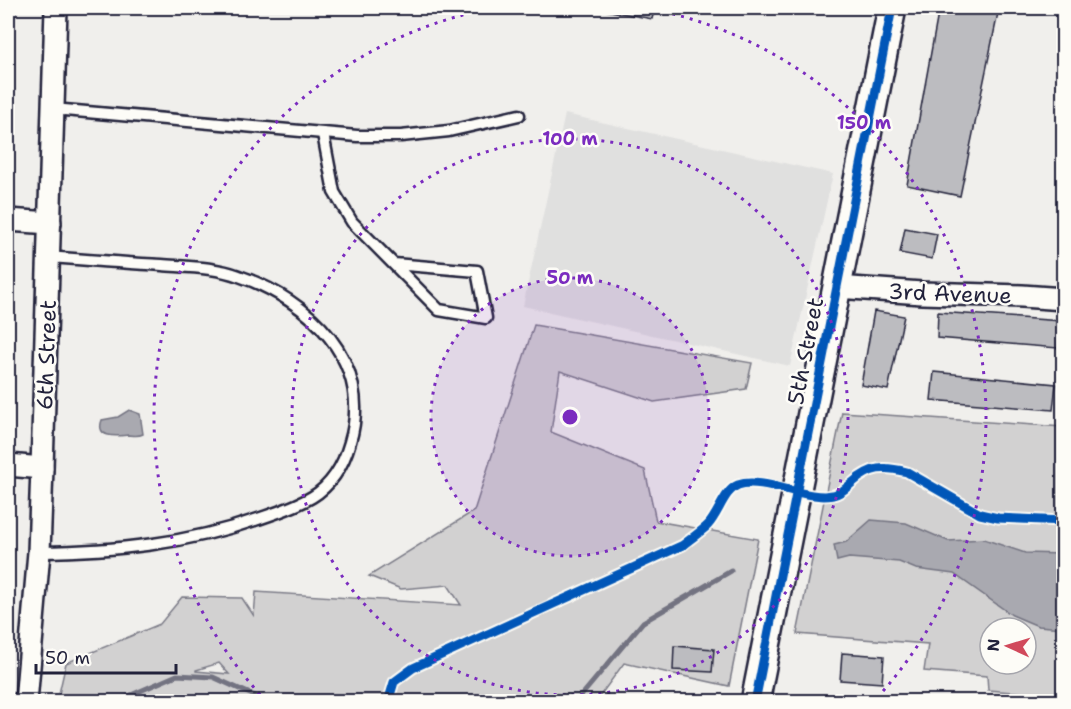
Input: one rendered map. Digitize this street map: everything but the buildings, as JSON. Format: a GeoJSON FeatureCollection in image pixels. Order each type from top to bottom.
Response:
{"type":"FeatureCollection","features":[{"type":"Feature","properties":{"kind":"street","name":"6th Street"},"geometry":{"type":"LineString","coordinates":[[26,702],[39,552],[56,8]]}},
{"type":"Feature","properties":{"kind":"street","name":"5th Street"},"geometry":{"type":"LineString","coordinates":[[755,702],[892,8]]}},
{"type":"Feature","properties":{"kind":"street"},"geometry":{"type":"LineString","coordinates":[[8,220],[50,223]]}},
{"type":"Feature","properties":{"kind":"street","name":"3rd Avenue"},"geometry":{"type":"LineString","coordinates":[[837,287],[1064,299]]}},
{"type":"Feature","properties":{"kind":"street"},"geometry":{"type":"LineString","coordinates":[[8,465],[42,468]]}},
{"type":"Feature","properties":{"kind":"lane"},"geometry":{"type":"LineString","coordinates":[[8,8],[8,15]]}},
{"type":"Feature","properties":{"kind":"lane"},"geometry":{"type":"LineString","coordinates":[[53,109],[323,134],[401,136],[449,131],[519,115]]}},
{"type":"Feature","properties":{"kind":"lane"},"geometry":{"type":"LineString","coordinates":[[323,134],[334,192],[352,222],[439,310],[486,318],[477,272],[394,264]]}},
{"type":"Feature","properties":{"kind":"lane"},"geometry":{"type":"LineString","coordinates":[[39,552],[90,552],[179,541],[236,527],[289,508],[315,495],[344,461],[355,415],[354,387],[346,362],[331,339],[310,315],[274,290],[237,275],[202,268],[49,257]]}},
{"type":"Feature","properties":{"kind":"shaded area"},"geometry":{"type":"Polygon","coordinates":[[[565,114],[833,174],[790,366],[523,306],[565,114]]]}},
{"type":"Feature","properties":{"kind":"shaded area"},"geometry":{"type":"Polygon","coordinates":[[[534,325],[752,363],[746,389],[654,402],[560,371],[551,432],[645,470],[656,521],[758,539],[729,686],[624,663],[598,701],[65,702],[58,698],[66,663],[160,624],[182,597],[242,598],[254,616],[256,592],[461,605],[448,585],[401,589],[369,576],[474,511],[534,325]],[[219,663],[196,670],[196,671],[229,674],[219,663]]]}},
{"type":"Feature","properties":{"kind":"shaded area"},"geometry":{"type":"Polygon","coordinates":[[[129,410],[140,414],[143,434],[113,436],[104,433],[101,426],[102,420],[118,417],[129,410]]]}},
{"type":"Feature","properties":{"kind":"shaded area"},"geometry":{"type":"Polygon","coordinates":[[[842,412],[1063,427],[1063,696],[988,690],[987,676],[1038,676],[1038,616],[978,616],[978,675],[924,671],[928,644],[797,634],[842,412]]]}},
{"type":"Feature","properties":{"kind":"shaded area"},"geometry":{"type":"Polygon","coordinates":[[[871,520],[906,523],[948,541],[984,539],[1025,553],[1063,554],[1063,628],[1038,626],[1038,616],[1012,615],[954,574],[916,569],[899,562],[849,558],[837,561],[834,545],[846,542],[871,520]]]}},
{"type":"Feature","properties":{"kind":"shaded area"},"geometry":{"type":"Polygon","coordinates":[[[8,585],[12,585],[8,659],[8,585]]]}},
{"type":"Feature","properties":{"kind":"waterway"},"geometry":{"type":"LineString","coordinates":[[576,702],[643,622],[731,571]]}},
{"type":"Feature","properties":{"kind":"waterway"},"geometry":{"type":"LineString","coordinates":[[115,702],[177,675],[213,677],[268,702]]}},
{"type":"Feature","properties":{"kind":"cycle path"},"geometry":{"type":"LineString","coordinates":[[755,702],[892,8]]}},
{"type":"Feature","properties":{"kind":"cycle path"},"geometry":{"type":"LineString","coordinates":[[388,702],[394,682],[413,668],[683,545],[708,525],[725,497],[738,485],[760,484],[811,495],[833,495],[841,492],[865,473],[884,468],[907,472],[980,514],[998,518],[1064,521]]}}]}
